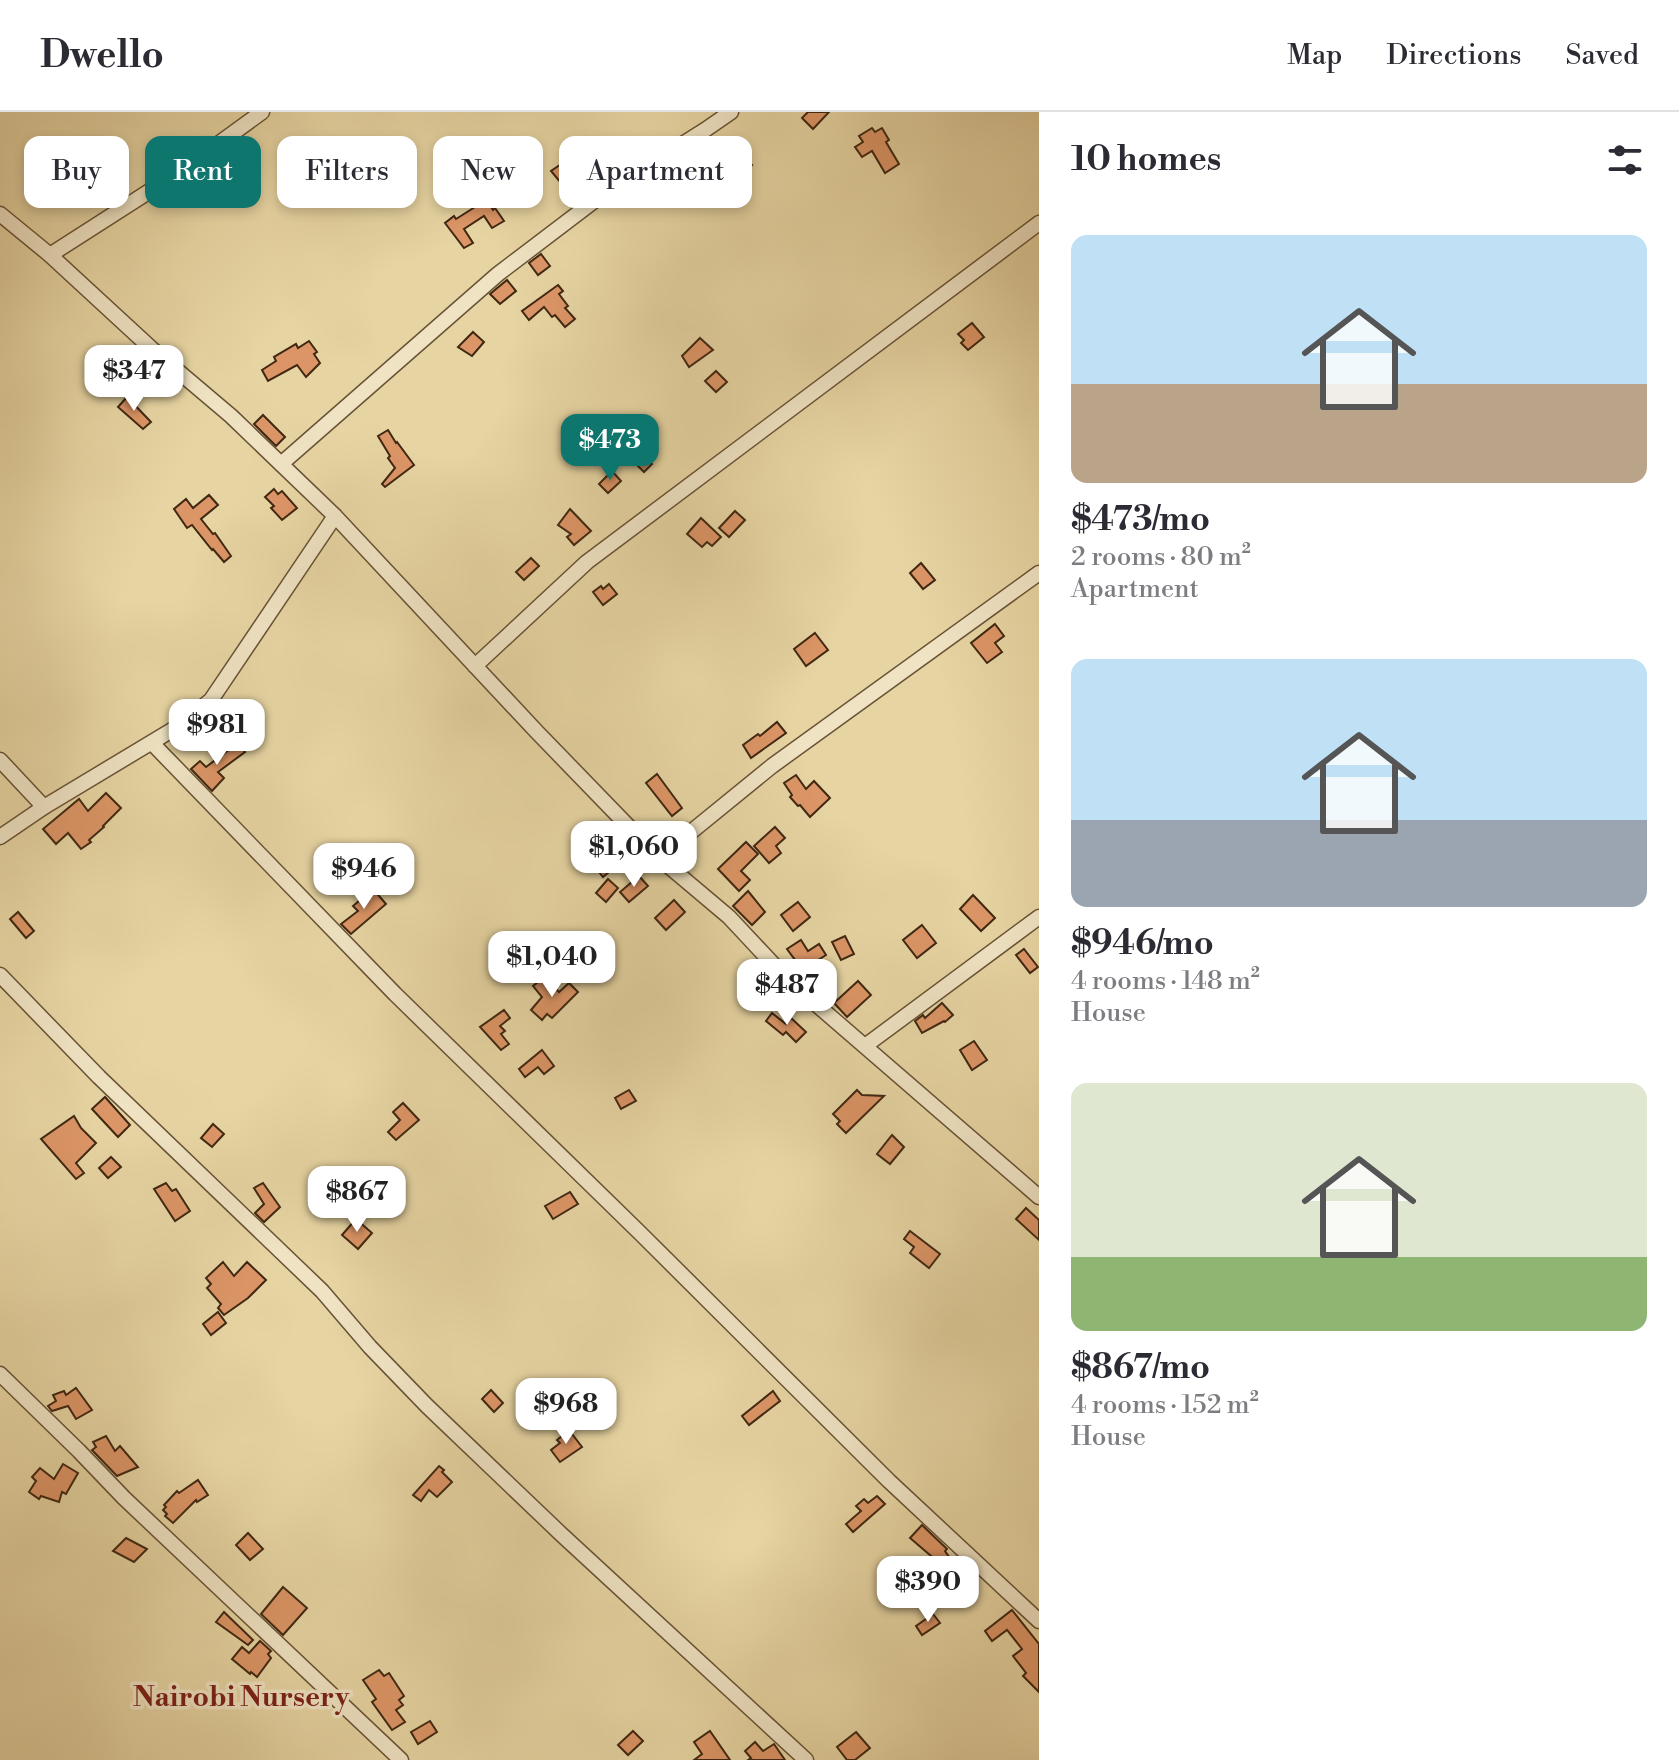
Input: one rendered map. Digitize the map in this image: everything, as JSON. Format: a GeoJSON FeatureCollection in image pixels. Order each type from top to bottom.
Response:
{"type":"FeatureCollection","features":[{"type":"Feature","properties":{"kind":"street"},"geometry":{"type":"LineString","coordinates":[[50,255],[181,171],[262,112]]}},
{"type":"Feature","properties":{"kind":"street"},"geometry":{"type":"LineString","coordinates":[[281,464],[498,274],[602,195],[731,112]]}},
{"type":"Feature","properties":{"kind":"street"},"geometry":{"type":"LineString","coordinates":[[0,214],[231,416],[335,516],[659,858],[729,917],[787,979],[1039,1197]]}},
{"type":"Feature","properties":{"kind":"street"},"geometry":{"type":"LineString","coordinates":[[475,666],[587,562],[1039,223]]}},
{"type":"Feature","properties":{"kind":"street"},"geometry":{"type":"LineString","coordinates":[[0,837],[182,724],[211,700],[335,516]]}},
{"type":"Feature","properties":{"kind":"street"},"geometry":{"type":"LineString","coordinates":[[659,858],[772,766],[1039,573]]}},
{"type":"Feature","properties":{"kind":"street"},"geometry":{"type":"LineString","coordinates":[[152,743],[395,994],[889,1481],[1039,1621]]}},
{"type":"Feature","properties":{"kind":"street"},"geometry":{"type":"LineString","coordinates":[[0,760],[44,807]]}},
{"type":"Feature","properties":{"kind":"street"},"geometry":{"type":"LineString","coordinates":[[865,1046],[1039,917]]}},
{"type":"Feature","properties":{"kind":"street"},"geometry":{"type":"LineString","coordinates":[[0,975],[99,1077],[322,1291],[427,1406],[806,1760]]}},
{"type":"Feature","properties":{"kind":"street"},"geometry":{"type":"LineString","coordinates":[[0,1374],[124,1498],[401,1760]]}},
{"type":"Feature","properties":{"kind":"building"},"geometry":{"type":"Polygon","coordinates":[[[808,112],[829,112],[813,129],[802,118],[808,112]]]}},
{"type":"Feature","properties":{"kind":"building"},"geometry":{"type":"Polygon","coordinates":[[[872,128],[875,132],[882,128],[899,164],[885,173],[872,151],[862,157],[855,147],[863,142],[859,136],[872,128]]]}},
{"type":"Feature","properties":{"kind":"building"},"geometry":{"type":"Polygon","coordinates":[[[559,166],[559,181],[551,171],[559,166]]]}},
{"type":"Feature","properties":{"kind":"building"},"geometry":{"type":"Polygon","coordinates":[[[473,208],[495,208],[504,221],[492,228],[484,216],[464,229],[473,243],[464,248],[445,223],[454,216],[456,219],[473,208]]]}},
{"type":"Feature","properties":{"kind":"building"},"geometry":{"type":"Polygon","coordinates":[[[541,254],[550,266],[538,275],[529,263],[541,254]]]}},
{"type":"Feature","properties":{"kind":"building"},"geometry":{"type":"Polygon","coordinates":[[[507,280],[516,291],[500,304],[490,294],[507,280]]]}},
{"type":"Feature","properties":{"kind":"building"},"geometry":{"type":"Polygon","coordinates":[[[558,285],[563,291],[559,294],[568,306],[565,308],[575,319],[565,327],[544,307],[529,320],[522,311],[558,285]]]}},
{"type":"Feature","properties":{"kind":"building"},"geometry":{"type":"Polygon","coordinates":[[[972,323],[984,337],[968,350],[958,334],[972,323]]]}},
{"type":"Feature","properties":{"kind":"building"},"geometry":{"type":"Polygon","coordinates":[[[473,332],[484,342],[472,356],[458,347],[473,332]]]}},
{"type":"Feature","properties":{"kind":"building"},"geometry":{"type":"Polygon","coordinates":[[[700,338],[713,350],[689,367],[682,356],[700,338]]]}},
{"type":"Feature","properties":{"kind":"building"},"geometry":{"type":"Polygon","coordinates":[[[309,341],[320,363],[306,377],[297,365],[268,381],[262,370],[276,361],[274,357],[296,344],[298,348],[309,341]]]}},
{"type":"Feature","properties":{"kind":"building"},"geometry":{"type":"Polygon","coordinates":[[[716,371],[727,382],[716,392],[705,381],[716,371]]]}},
{"type":"Feature","properties":{"kind":"building"},"geometry":{"type":"Polygon","coordinates":[[[127,397],[151,422],[143,429],[118,407],[127,397]]]}},
{"type":"Feature","properties":{"kind":"building"},"geometry":{"type":"Polygon","coordinates":[[[263,415],[285,437],[276,446],[254,424],[263,415]]]}},
{"type":"Feature","properties":{"kind":"building"},"geometry":{"type":"Polygon","coordinates":[[[388,430],[414,465],[385,487],[382,484],[395,468],[378,436],[388,430]]]}},
{"type":"Feature","properties":{"kind":"building"},"geometry":{"type":"Polygon","coordinates":[[[637,448],[652,464],[644,472],[628,456],[637,448]]]}},
{"type":"Feature","properties":{"kind":"building"},"geometry":{"type":"Polygon","coordinates":[[[612,471],[621,481],[608,493],[599,484],[612,471]]]}},
{"type":"Feature","properties":{"kind":"building"},"geometry":{"type":"Polygon","coordinates":[[[274,489],[278,494],[282,491],[297,508],[282,520],[265,497],[274,489]]]}},
{"type":"Feature","properties":{"kind":"building"},"geometry":{"type":"Polygon","coordinates":[[[209,495],[218,505],[201,519],[231,556],[224,562],[192,525],[187,528],[174,509],[186,499],[193,508],[209,495]]]}},
{"type":"Feature","properties":{"kind":"building"},"geometry":{"type":"Polygon","coordinates":[[[570,509],[591,531],[574,545],[567,537],[571,534],[558,525],[570,509]]]}},
{"type":"Feature","properties":{"kind":"building"},"geometry":{"type":"Polygon","coordinates":[[[735,511],[745,520],[729,537],[719,528],[735,511]]]}},
{"type":"Feature","properties":{"kind":"building"},"geometry":{"type":"Polygon","coordinates":[[[701,518],[721,537],[712,546],[707,542],[702,547],[687,534],[701,518]]]}},
{"type":"Feature","properties":{"kind":"building"},"geometry":{"type":"Polygon","coordinates":[[[531,558],[539,566],[524,580],[516,572],[531,558]]]}},
{"type":"Feature","properties":{"kind":"building"},"geometry":{"type":"Polygon","coordinates":[[[921,563],[935,580],[923,589],[910,573],[921,563]]]}},
{"type":"Feature","properties":{"kind":"building"},"geometry":{"type":"Polygon","coordinates":[[[609,584],[617,594],[603,605],[593,592],[609,584]]]}},
{"type":"Feature","properties":{"kind":"building"},"geometry":{"type":"Polygon","coordinates":[[[995,624],[1004,636],[995,643],[1002,652],[987,663],[971,643],[995,624]]]}},
{"type":"Feature","properties":{"kind":"building"},"geometry":{"type":"Polygon","coordinates":[[[815,633],[828,650],[806,666],[794,649],[815,633]]]}},
{"type":"Feature","properties":{"kind":"building"},"geometry":{"type":"Polygon","coordinates":[[[777,722],[786,733],[751,758],[743,745],[777,722]]]}},
{"type":"Feature","properties":{"kind":"building"},"geometry":{"type":"Polygon","coordinates":[[[238,743],[245,752],[218,772],[224,778],[212,791],[191,769],[200,761],[206,767],[238,743]]]}},
{"type":"Feature","properties":{"kind":"building"},"geometry":{"type":"Polygon","coordinates":[[[657,774],[682,808],[672,816],[646,783],[657,774]]]}},
{"type":"Feature","properties":{"kind":"building"},"geometry":{"type":"Polygon","coordinates":[[[796,775],[806,789],[814,781],[830,798],[810,817],[790,797],[792,795],[784,783],[796,775]]]}},
{"type":"Feature","properties":{"kind":"building"},"geometry":{"type":"Polygon","coordinates":[[[106,793],[121,808],[81,849],[68,833],[56,844],[43,829],[79,799],[88,811],[106,793]]]}},
{"type":"Feature","properties":{"kind":"building"},"geometry":{"type":"Polygon","coordinates":[[[775,827],[785,838],[776,846],[781,853],[769,863],[754,846],[775,827]]]}},
{"type":"Feature","properties":{"kind":"building"},"geometry":{"type":"Polygon","coordinates":[[[746,842],[758,854],[741,871],[750,880],[739,891],[718,869],[746,842]]]}},
{"type":"Feature","properties":{"kind":"building"},"geometry":{"type":"Polygon","coordinates":[[[614,852],[622,861],[603,877],[595,867],[614,852]]]}},
{"type":"Feature","properties":{"kind":"building"},"geometry":{"type":"Polygon","coordinates":[[[639,876],[648,886],[629,902],[620,892],[639,876]]]}},
{"type":"Feature","properties":{"kind":"building"},"geometry":{"type":"Polygon","coordinates":[[[608,879],[618,888],[606,902],[596,893],[608,879]]]}},
{"type":"Feature","properties":{"kind":"building"},"geometry":{"type":"Polygon","coordinates":[[[373,889],[386,904],[351,934],[341,924],[358,911],[353,906],[373,889]]]}},
{"type":"Feature","properties":{"kind":"building"},"geometry":{"type":"Polygon","coordinates":[[[748,891],[765,912],[752,925],[733,906],[748,891]]]}},
{"type":"Feature","properties":{"kind":"building"},"geometry":{"type":"Polygon","coordinates":[[[973,895],[995,918],[981,931],[960,909],[973,895]]]}},
{"type":"Feature","properties":{"kind":"building"},"geometry":{"type":"Polygon","coordinates":[[[674,900],[685,912],[666,930],[655,918],[674,900]]]}},
{"type":"Feature","properties":{"kind":"building"},"geometry":{"type":"Polygon","coordinates":[[[798,902],[810,917],[793,931],[781,915],[798,902]]]}},
{"type":"Feature","properties":{"kind":"building"},"geometry":{"type":"Polygon","coordinates":[[[18,912],[34,931],[26,938],[10,919],[18,912]]]}},
{"type":"Feature","properties":{"kind":"building"},"geometry":{"type":"Polygon","coordinates":[[[922,925],[936,943],[917,958],[903,940],[922,925]]]}},
{"type":"Feature","properties":{"kind":"building"},"geometry":{"type":"Polygon","coordinates":[[[845,936],[854,954],[841,960],[832,942],[845,936]]]}},
{"type":"Feature","properties":{"kind":"building"},"geometry":{"type":"Polygon","coordinates":[[[801,940],[808,951],[819,944],[826,955],[795,972],[789,963],[795,960],[787,949],[801,940]]]}},
{"type":"Feature","properties":{"kind":"building"},"geometry":{"type":"Polygon","coordinates":[[[1024,949],[1038,967],[1030,973],[1016,955],[1024,949]]]}},
{"type":"Feature","properties":{"kind":"building"},"geometry":{"type":"Polygon","coordinates":[[[542,979],[552,991],[555,988],[559,992],[569,983],[578,992],[552,1018],[547,1014],[542,1020],[531,1010],[542,997],[533,986],[542,979]]]}},
{"type":"Feature","properties":{"kind":"building"},"geometry":{"type":"Polygon","coordinates":[[[858,981],[871,995],[847,1017],[834,1003],[858,981]]]}},
{"type":"Feature","properties":{"kind":"building"},"geometry":{"type":"Polygon","coordinates":[[[942,1003],[953,1015],[922,1033],[915,1021],[923,1015],[925,1018],[942,1003]]]}},
{"type":"Feature","properties":{"kind":"building"},"geometry":{"type":"Polygon","coordinates":[[[504,1010],[510,1018],[500,1026],[505,1031],[501,1034],[509,1044],[501,1050],[480,1027],[504,1010]]]}},
{"type":"Feature","properties":{"kind":"building"},"geometry":{"type":"Polygon","coordinates":[[[772,1013],[786,1024],[791,1018],[806,1032],[796,1042],[786,1032],[783,1035],[766,1021],[772,1013]]]}},
{"type":"Feature","properties":{"kind":"building"},"geometry":{"type":"Polygon","coordinates":[[[974,1041],[987,1060],[972,1070],[960,1050],[974,1041]]]}},
{"type":"Feature","properties":{"kind":"building"},"geometry":{"type":"Polygon","coordinates":[[[542,1050],[554,1066],[544,1074],[538,1067],[525,1077],[519,1069],[542,1050]]]}},
{"type":"Feature","properties":{"kind":"building"},"geometry":{"type":"Polygon","coordinates":[[[629,1090],[636,1101],[621,1109],[615,1098],[629,1090]]]}},
{"type":"Feature","properties":{"kind":"building"},"geometry":{"type":"Polygon","coordinates":[[[857,1090],[862,1095],[884,1096],[846,1133],[833,1114],[857,1090]]]}},
{"type":"Feature","properties":{"kind":"building"},"geometry":{"type":"Polygon","coordinates":[[[105,1097],[130,1125],[118,1137],[92,1109],[105,1097]]]}},
{"type":"Feature","properties":{"kind":"building"},"geometry":{"type":"Polygon","coordinates":[[[403,1103],[419,1120],[396,1140],[388,1132],[400,1120],[393,1112],[403,1103]]]}},
{"type":"Feature","properties":{"kind":"building"},"geometry":{"type":"Polygon","coordinates":[[[74,1116],[96,1143],[76,1163],[84,1173],[76,1179],[41,1139],[74,1116]]]}},
{"type":"Feature","properties":{"kind":"building"},"geometry":{"type":"Polygon","coordinates":[[[213,1124],[224,1134],[212,1147],[201,1138],[213,1124]]]}},
{"type":"Feature","properties":{"kind":"building"},"geometry":{"type":"Polygon","coordinates":[[[892,1135],[904,1147],[890,1164],[877,1154],[892,1135]]]}},
{"type":"Feature","properties":{"kind":"building"},"geometry":{"type":"Polygon","coordinates":[[[111,1157],[121,1167],[108,1178],[99,1168],[111,1157]]]}},
{"type":"Feature","properties":{"kind":"building"},"geometry":{"type":"Polygon","coordinates":[[[166,1183],[172,1191],[176,1189],[190,1211],[175,1221],[154,1189],[166,1183]]]}},
{"type":"Feature","properties":{"kind":"building"},"geometry":{"type":"Polygon","coordinates":[[[263,1183],[280,1207],[264,1222],[255,1213],[264,1204],[254,1188],[263,1183]]]}},
{"type":"Feature","properties":{"kind":"building"},"geometry":{"type":"Polygon","coordinates":[[[570,1192],[578,1204],[553,1219],[545,1206],[570,1192]]]}},
{"type":"Feature","properties":{"kind":"building"},"geometry":{"type":"Polygon","coordinates":[[[1026,1208],[1039,1220],[1039,1240],[1016,1219],[1026,1208]]]}},
{"type":"Feature","properties":{"kind":"building"},"geometry":{"type":"Polygon","coordinates":[[[356,1219],[372,1233],[358,1249],[342,1235],[356,1219]]]}},
{"type":"Feature","properties":{"kind":"building"},"geometry":{"type":"Polygon","coordinates":[[[910,1231],[940,1254],[929,1268],[910,1253],[914,1247],[904,1239],[910,1231]]]}},
{"type":"Feature","properties":{"kind":"building"},"geometry":{"type":"Polygon","coordinates":[[[223,1262],[234,1276],[247,1262],[266,1280],[224,1315],[218,1308],[221,1304],[207,1288],[211,1284],[206,1278],[223,1262]]]}},
{"type":"Feature","properties":{"kind":"building"},"geometry":{"type":"Polygon","coordinates":[[[218,1312],[226,1323],[211,1335],[203,1324],[218,1312]]]}},
{"type":"Feature","properties":{"kind":"building"},"geometry":{"type":"Polygon","coordinates":[[[76,1388],[92,1410],[76,1419],[68,1406],[52,1411],[48,1406],[56,1401],[53,1395],[64,1391],[66,1395],[76,1388]]]}},
{"type":"Feature","properties":{"kind":"building"},"geometry":{"type":"Polygon","coordinates":[[[491,1390],[503,1403],[494,1412],[482,1399],[491,1390]]]}},
{"type":"Feature","properties":{"kind":"building"},"geometry":{"type":"Polygon","coordinates":[[[773,1391],[780,1401],[749,1425],[742,1416],[773,1391]]]}},
{"type":"Feature","properties":{"kind":"building"},"geometry":{"type":"Polygon","coordinates":[[[569,1430],[582,1447],[560,1462],[551,1450],[569,1430]]]}},
{"type":"Feature","properties":{"kind":"building"},"geometry":{"type":"Polygon","coordinates":[[[106,1436],[115,1451],[120,1446],[138,1467],[117,1476],[92,1450],[96,1447],[93,1442],[106,1436]]]}},
{"type":"Feature","properties":{"kind":"building"},"geometry":{"type":"Polygon","coordinates":[[[63,1464],[78,1473],[66,1494],[62,1492],[59,1502],[41,1496],[39,1499],[29,1492],[36,1481],[32,1477],[40,1468],[54,1479],[63,1464]]]}},
{"type":"Feature","properties":{"kind":"building"},"geometry":{"type":"Polygon","coordinates":[[[439,1466],[452,1482],[437,1497],[429,1490],[421,1501],[413,1495],[439,1466]]]}},
{"type":"Feature","properties":{"kind":"building"},"geometry":{"type":"Polygon","coordinates":[[[198,1480],[208,1495],[196,1500],[173,1523],[165,1516],[164,1505],[177,1491],[179,1493],[198,1480]]]}},
{"type":"Feature","properties":{"kind":"building"},"geometry":{"type":"Polygon","coordinates":[[[877,1496],[885,1504],[853,1532],[846,1524],[861,1511],[856,1506],[864,1499],[868,1503],[877,1496]]]}},
{"type":"Feature","properties":{"kind":"building"},"geometry":{"type":"Polygon","coordinates":[[[922,1525],[947,1549],[945,1551],[966,1581],[962,1584],[955,1577],[944,1585],[938,1577],[945,1568],[910,1538],[922,1525]]]}},
{"type":"Feature","properties":{"kind":"building"},"geometry":{"type":"Polygon","coordinates":[[[248,1533],[263,1549],[250,1560],[236,1545],[248,1533]]]}},
{"type":"Feature","properties":{"kind":"building"},"geometry":{"type":"Polygon","coordinates":[[[126,1538],[147,1549],[134,1562],[113,1551],[126,1538]]]}},
{"type":"Feature","properties":{"kind":"building"},"geometry":{"type":"Polygon","coordinates":[[[283,1587],[307,1608],[283,1635],[261,1614],[283,1587]]]}},
{"type":"Feature","properties":{"kind":"building"},"geometry":{"type":"Polygon","coordinates":[[[1012,1610],[1039,1644],[1039,1692],[1023,1676],[1026,1673],[1013,1656],[1022,1649],[1007,1630],[992,1641],[985,1631],[1012,1610]]]}},
{"type":"Feature","properties":{"kind":"building"},"geometry":{"type":"Polygon","coordinates":[[[224,1612],[253,1640],[248,1645],[216,1622],[224,1612]]]}},
{"type":"Feature","properties":{"kind":"building"},"geometry":{"type":"Polygon","coordinates":[[[933,1614],[940,1623],[922,1635],[916,1626],[933,1614]]]}},
{"type":"Feature","properties":{"kind":"building"},"geometry":{"type":"Polygon","coordinates":[[[260,1641],[271,1651],[268,1654],[271,1658],[257,1677],[232,1659],[242,1647],[249,1653],[260,1641]]]}},
{"type":"Feature","properties":{"kind":"building"},"geometry":{"type":"Polygon","coordinates":[[[379,1670],[384,1676],[389,1673],[404,1696],[399,1700],[403,1705],[396,1710],[405,1722],[392,1730],[372,1702],[376,1699],[363,1680],[379,1670]]]}},
{"type":"Feature","properties":{"kind":"building"},"geometry":{"type":"Polygon","coordinates":[[[430,1721],[437,1732],[418,1744],[411,1732],[430,1721]]]}},
{"type":"Feature","properties":{"kind":"building"},"geometry":{"type":"Polygon","coordinates":[[[633,1731],[643,1741],[628,1755],[618,1745],[633,1731]]]}},
{"type":"Feature","properties":{"kind":"building"},"geometry":{"type":"Polygon","coordinates":[[[710,1731],[730,1760],[694,1760],[702,1754],[694,1742],[710,1731]]]}},
{"type":"Feature","properties":{"kind":"building"},"geometry":{"type":"Polygon","coordinates":[[[856,1732],[870,1748],[855,1760],[847,1760],[837,1747],[856,1732]]]}},
{"type":"Feature","properties":{"kind":"building"},"geometry":{"type":"Polygon","coordinates":[[[755,1742],[763,1751],[774,1744],[785,1760],[748,1760],[751,1758],[745,1751],[755,1742]]]}},
{"type":"Feature","properties":{"kind":"district","name":"Nairobi Nursery"},"geometry":{"type":"Point","coordinates":[241,1696]}}]}
